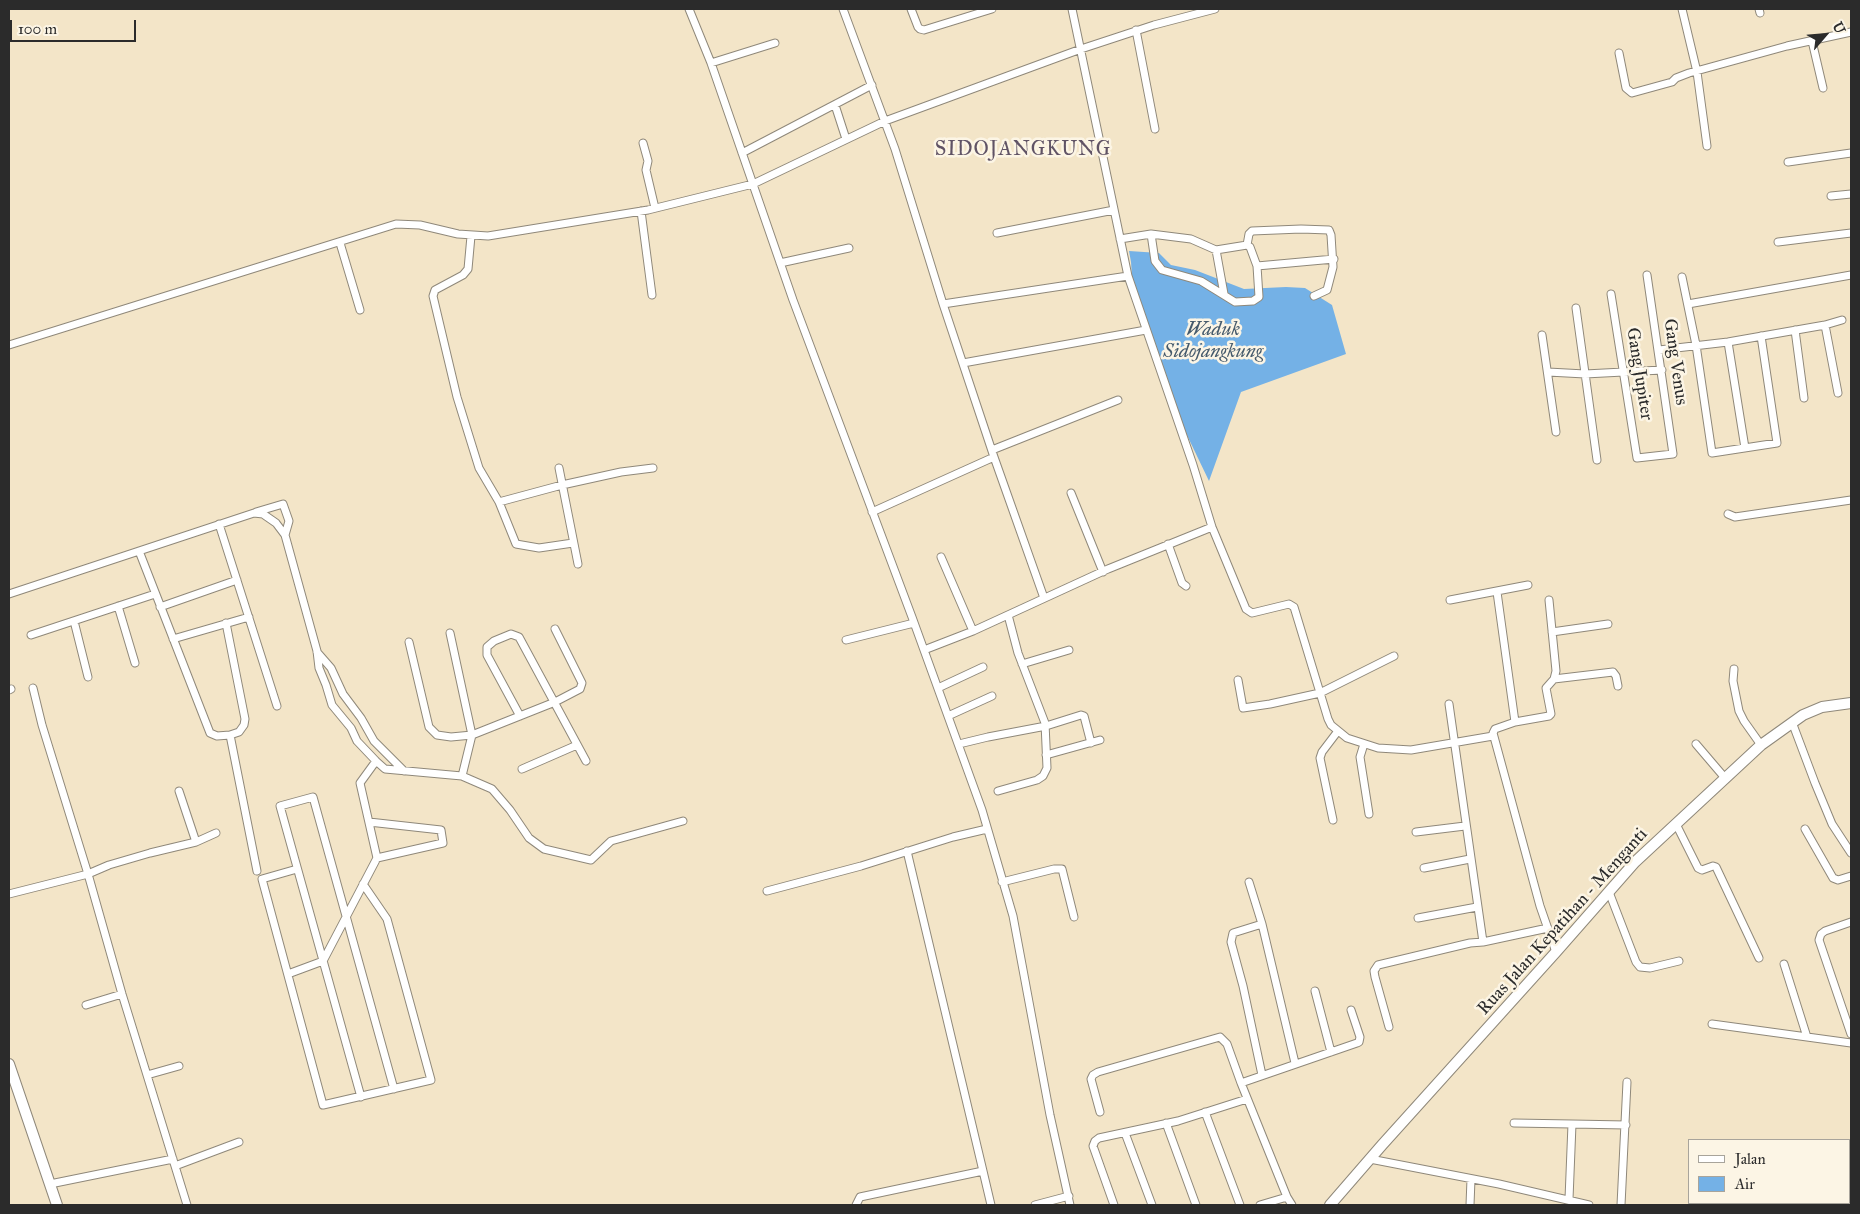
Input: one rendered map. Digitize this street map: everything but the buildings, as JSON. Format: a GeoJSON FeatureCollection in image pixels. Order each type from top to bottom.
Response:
{"type":"FeatureCollection","features":[{"type":"Feature","properties":{"kind":"main road","name":"Ruas Jalan Kepatihan - Menganti"},"geometry":{"type":"LineString","coordinates":[[1330,1205],[1635,862],[1761,745],[1792,722],[1812,710],[1851,702]]}},
{"type":"Feature","properties":{"kind":"main road"},"geometry":{"type":"LineString","coordinates":[[9,1064],[57,1205]]}},
{"type":"Feature","properties":{"kind":"street"},"geometry":{"type":"LineString","coordinates":[[689,9],[711,63],[780,263],[982,810],[1013,916],[1050,1115],[1070,1205]]}},
{"type":"Feature","properties":{"kind":"street"},"geometry":{"type":"LineString","coordinates":[[843,9],[885,121],[943,304],[1044,598]]}},
{"type":"Feature","properties":{"kind":"street"},"geometry":{"type":"LineString","coordinates":[[911,9],[918,27],[924,30],[992,9]]}},
{"type":"Feature","properties":{"kind":"street"},"geometry":{"type":"LineString","coordinates":[[1072,9],[1128,276],[1190,456],[1212,527],[1246,609],[1252,613],[1289,604],[1294,607],[1328,719],[1331,725],[1347,738],[1378,748],[1411,750],[1493,736]]}},
{"type":"Feature","properties":{"kind":"street"},"geometry":{"type":"LineString","coordinates":[[9,345],[396,224],[420,225],[471,236],[488,236],[641,212],[753,184],[885,121],[1081,48],[1136,30],[1215,9]]}},
{"type":"Feature","properties":{"kind":"street"},"geometry":{"type":"LineString","coordinates":[[1682,9],[1697,72],[1707,146]]}},
{"type":"Feature","properties":{"kind":"street"},"geometry":{"type":"LineString","coordinates":[[1136,30],[1155,129]]}},
{"type":"Feature","properties":{"kind":"street"},"geometry":{"type":"LineString","coordinates":[[1619,53],[1626,88],[1631,92],[1672,82],[1676,78],[1812,40],[1851,32]]}},
{"type":"Feature","properties":{"kind":"street"},"geometry":{"type":"LineString","coordinates":[[1812,40],[1823,88]]}},
{"type":"Feature","properties":{"kind":"street"},"geometry":{"type":"LineString","coordinates":[[711,63],[775,43]]}},
{"type":"Feature","properties":{"kind":"street"},"geometry":{"type":"LineString","coordinates":[[742,153],[872,85]]}},
{"type":"Feature","properties":{"kind":"street"},"geometry":{"type":"LineString","coordinates":[[835,105],[846,139]]}},
{"type":"Feature","properties":{"kind":"street"},"geometry":{"type":"LineString","coordinates":[[643,143],[648,161],[646,170],[655,208]]}},
{"type":"Feature","properties":{"kind":"street"},"geometry":{"type":"LineString","coordinates":[[1788,162],[1851,153]]}},
{"type":"Feature","properties":{"kind":"street"},"geometry":{"type":"LineString","coordinates":[[1830,196],[1851,194]]}},
{"type":"Feature","properties":{"kind":"street"},"geometry":{"type":"LineString","coordinates":[[997,233],[1114,210]]}},
{"type":"Feature","properties":{"kind":"street"},"geometry":{"type":"LineString","coordinates":[[641,212],[652,294]]}},
{"type":"Feature","properties":{"kind":"street"},"geometry":{"type":"LineString","coordinates":[[1151,234],[1155,261],[1162,270],[1201,280],[1235,302],[1244,302],[1256,299],[1259,296],[1257,266],[1247,245],[1249,234],[1252,231],[1300,228],[1327,230],[1331,235],[1334,267],[1327,290],[1314,296]]}},
{"type":"Feature","properties":{"kind":"street"},"geometry":{"type":"LineString","coordinates":[[1778,242],[1851,233]]}},
{"type":"Feature","properties":{"kind":"street"},"geometry":{"type":"LineString","coordinates":[[1120,239],[1151,234],[1191,239],[1216,250],[1247,245]]}},
{"type":"Feature","properties":{"kind":"street"},"geometry":{"type":"LineString","coordinates":[[471,236],[468,269],[463,276],[435,290],[433,296],[457,397],[479,468],[499,502],[516,544],[539,548],[574,543]]}},
{"type":"Feature","properties":{"kind":"street"},"geometry":{"type":"LineString","coordinates":[[340,243],[360,310]]}},
{"type":"Feature","properties":{"kind":"street"},"geometry":{"type":"LineString","coordinates":[[780,263],[849,248]]}},
{"type":"Feature","properties":{"kind":"street"},"geometry":{"type":"LineString","coordinates":[[1216,250],[1224,294]]}},
{"type":"Feature","properties":{"kind":"street"},"geometry":{"type":"LineString","coordinates":[[1257,266],[1334,259]]}},
{"type":"Feature","properties":{"kind":"street","name":"Gang Venus"},"geometry":{"type":"LineString","coordinates":[[1636,458],[1673,454],[1647,275]]}},
{"type":"Feature","properties":{"kind":"street"},"geometry":{"type":"LineString","coordinates":[[1688,304],[1851,275]]}},
{"type":"Feature","properties":{"kind":"street"},"geometry":{"type":"LineString","coordinates":[[943,304],[1128,276]]}},
{"type":"Feature","properties":{"kind":"street"},"geometry":{"type":"LineString","coordinates":[[1682,277],[1696,345],[1712,453],[1777,443],[1761,336]]}},
{"type":"Feature","properties":{"kind":"street","name":"Gang Jupiter"},"geometry":{"type":"LineString","coordinates":[[1611,294],[1636,458]]}},
{"type":"Feature","properties":{"kind":"street"},"geometry":{"type":"LineString","coordinates":[[1576,308],[1597,460]]}},
{"type":"Feature","properties":{"kind":"street"},"geometry":{"type":"LineString","coordinates":[[1659,350],[1728,342],[1825,325],[1842,320]]}},
{"type":"Feature","properties":{"kind":"street"},"geometry":{"type":"LineString","coordinates":[[1825,325],[1838,393]]}},
{"type":"Feature","properties":{"kind":"street"},"geometry":{"type":"LineString","coordinates":[[963,364],[1146,330]]}},
{"type":"Feature","properties":{"kind":"street"},"geometry":{"type":"LineString","coordinates":[[1795,330],[1804,398]]}},
{"type":"Feature","properties":{"kind":"street"},"geometry":{"type":"LineString","coordinates":[[1542,335],[1556,432]]}},
{"type":"Feature","properties":{"kind":"street"},"geometry":{"type":"LineString","coordinates":[[1728,342],[1745,448]]}},
{"type":"Feature","properties":{"kind":"street"},"geometry":{"type":"LineString","coordinates":[[1548,372],[1585,374],[1662,370]]}},
{"type":"Feature","properties":{"kind":"street"},"geometry":{"type":"LineString","coordinates":[[872,512],[993,453],[1118,400]]}},
{"type":"Feature","properties":{"kind":"street"},"geometry":{"type":"LineString","coordinates":[[559,468],[578,564]]}},
{"type":"Feature","properties":{"kind":"street"},"geometry":{"type":"LineString","coordinates":[[499,502],[562,485],[621,472],[653,468]]}},
{"type":"Feature","properties":{"kind":"street"},"geometry":{"type":"LineString","coordinates":[[1071,493],[1103,572]]}},
{"type":"Feature","properties":{"kind":"street"},"geometry":{"type":"LineString","coordinates":[[1728,514],[1735,517],[1851,500]]}},
{"type":"Feature","properties":{"kind":"street"},"geometry":{"type":"LineString","coordinates":[[9,594],[283,504],[289,521],[285,535]]}},
{"type":"Feature","properties":{"kind":"street"},"geometry":{"type":"LineString","coordinates":[[254,513],[263,514],[276,523],[285,535],[317,651],[319,668],[332,705],[351,728],[357,741],[385,769],[462,776],[492,790],[510,810],[529,838],[544,848],[592,860],[611,841],[683,821]]}},
{"type":"Feature","properties":{"kind":"street"},"geometry":{"type":"LineString","coordinates":[[219,524],[277,706]]}},
{"type":"Feature","properties":{"kind":"street"},"geometry":{"type":"LineString","coordinates":[[924,650],[973,631],[1103,572],[1212,527]]}},
{"type":"Feature","properties":{"kind":"street"},"geometry":{"type":"LineString","coordinates":[[1168,544],[1182,583],[1186,586]]}},
{"type":"Feature","properties":{"kind":"street"},"geometry":{"type":"LineString","coordinates":[[139,551],[210,733],[217,736],[239,732],[244,725],[245,719],[226,624]]}},
{"type":"Feature","properties":{"kind":"street"},"geometry":{"type":"LineString","coordinates":[[941,557],[973,631]]}},
{"type":"Feature","properties":{"kind":"street"},"geometry":{"type":"LineString","coordinates":[[160,607],[237,580]]}},
{"type":"Feature","properties":{"kind":"street"},"geometry":{"type":"LineString","coordinates":[[1450,600],[1528,585]]}},
{"type":"Feature","properties":{"kind":"street"},"geometry":{"type":"LineString","coordinates":[[1497,592],[1515,722]]}},
{"type":"Feature","properties":{"kind":"street"},"geometry":{"type":"LineString","coordinates":[[31,635],[155,594]]}},
{"type":"Feature","properties":{"kind":"street"},"geometry":{"type":"LineString","coordinates":[[1549,600],[1556,671],[1554,680],[1546,688],[1551,711],[1549,716],[1515,722],[1493,730],[1493,736],[1540,906],[1556,952]]}},
{"type":"Feature","properties":{"kind":"street"},"geometry":{"type":"LineString","coordinates":[[118,606],[135,663]]}},
{"type":"Feature","properties":{"kind":"street"},"geometry":{"type":"LineString","coordinates":[[998,791],[1037,780],[1046,772],[1046,726],[1022,664],[1008,615]]}},
{"type":"Feature","properties":{"kind":"street"},"geometry":{"type":"LineString","coordinates":[[173,639],[248,617]]}},
{"type":"Feature","properties":{"kind":"street"},"geometry":{"type":"LineString","coordinates":[[74,621],[88,677]]}},
{"type":"Feature","properties":{"kind":"street"},"geometry":{"type":"LineString","coordinates":[[846,640],[914,624]]}},
{"type":"Feature","properties":{"kind":"street"},"geometry":{"type":"LineString","coordinates":[[1552,632],[1608,624]]}},
{"type":"Feature","properties":{"kind":"street"},"geometry":{"type":"LineString","coordinates":[[410,642],[429,727],[437,735],[451,737],[472,735],[554,702],[580,689],[582,683],[555,629]]}},
{"type":"Feature","properties":{"kind":"street"},"geometry":{"type":"LineString","coordinates":[[450,633],[472,735],[462,776]]}},
{"type":"Feature","properties":{"kind":"street"},"geometry":{"type":"LineString","coordinates":[[520,716],[487,655],[487,647],[494,641],[511,634],[519,637],[586,761]]}},
{"type":"Feature","properties":{"kind":"street"},"geometry":{"type":"LineString","coordinates":[[1022,664],[1069,650]]}},
{"type":"Feature","properties":{"kind":"street"},"geometry":{"type":"LineString","coordinates":[[317,651],[331,668],[343,694],[361,718],[374,742],[404,771]]}},
{"type":"Feature","properties":{"kind":"street"},"geometry":{"type":"LineString","coordinates":[[1238,680],[1243,708],[1320,693],[1394,656]]}},
{"type":"Feature","properties":{"kind":"street"},"geometry":{"type":"LineString","coordinates":[[938,688],[983,667]]}},
{"type":"Feature","properties":{"kind":"street"},"geometry":{"type":"LineString","coordinates":[[1734,669],[1733,681],[1739,711],[1761,745]]}},
{"type":"Feature","properties":{"kind":"street"},"geometry":{"type":"LineString","coordinates":[[1554,680],[1613,672],[1618,686]]}},
{"type":"Feature","properties":{"kind":"street"},"geometry":{"type":"LineString","coordinates":[[33,688],[42,725],[88,874],[122,994],[187,1205]]}},
{"type":"Feature","properties":{"kind":"street"},"geometry":{"type":"LineString","coordinates":[[948,716],[992,696]]}},
{"type":"Feature","properties":{"kind":"street"},"geometry":{"type":"LineString","coordinates":[[1449,704],[1483,942]]}},
{"type":"Feature","properties":{"kind":"street"},"geometry":{"type":"LineString","coordinates":[[959,744],[988,736],[1046,726],[1081,715],[1084,716],[1091,743]]}},
{"type":"Feature","properties":{"kind":"street"},"geometry":{"type":"LineString","coordinates":[[351,728],[361,718]]}},
{"type":"Feature","properties":{"kind":"street"},"geometry":{"type":"LineString","coordinates":[[1792,722],[1832,824],[1851,854]]}},
{"type":"Feature","properties":{"kind":"street"},"geometry":{"type":"LineString","coordinates":[[1333,820],[1320,758],[1322,752],[1338,731]]}},
{"type":"Feature","properties":{"kind":"street"},"geometry":{"type":"LineString","coordinates":[[230,735],[257,871]]}},
{"type":"Feature","properties":{"kind":"street"},"geometry":{"type":"LineString","coordinates":[[1046,754],[1100,740]]}},
{"type":"Feature","properties":{"kind":"street"},"geometry":{"type":"LineString","coordinates":[[1364,744],[1360,757],[1370,814]]}},
{"type":"Feature","properties":{"kind":"street"},"geometry":{"type":"LineString","coordinates":[[1696,744],[1725,778]]}},
{"type":"Feature","properties":{"kind":"street"},"geometry":{"type":"LineString","coordinates":[[522,769],[577,745]]}},
{"type":"Feature","properties":{"kind":"street"},"geometry":{"type":"LineString","coordinates":[[288,974],[323,961],[377,858],[360,783],[376,761]]}},
{"type":"Feature","properties":{"kind":"street"},"geometry":{"type":"LineString","coordinates":[[179,791],[196,842]]}},
{"type":"Feature","properties":{"kind":"street"},"geometry":{"type":"LineString","coordinates":[[361,1097],[280,806],[313,797],[394,1089]]}},
{"type":"Feature","properties":{"kind":"street"},"geometry":{"type":"LineString","coordinates":[[368,822],[441,830],[443,843],[377,858]]}},
{"type":"Feature","properties":{"kind":"street"},"geometry":{"type":"LineString","coordinates":[[1676,824],[1698,868],[1702,870],[1713,866],[1716,867],[1759,958]]}},
{"type":"Feature","properties":{"kind":"street"},"geometry":{"type":"LineString","coordinates":[[1416,832],[1466,826]]}},
{"type":"Feature","properties":{"kind":"street"},"geometry":{"type":"LineString","coordinates":[[767,891],[953,837],[987,829]]}},
{"type":"Feature","properties":{"kind":"street"},"geometry":{"type":"LineString","coordinates":[[1806,830],[1834,878],[1838,880],[1851,876]]}},
{"type":"Feature","properties":{"kind":"street"},"geometry":{"type":"LineString","coordinates":[[9,894],[88,874],[150,852],[196,842],[216,832]]}},
{"type":"Feature","properties":{"kind":"street"},"geometry":{"type":"LineString","coordinates":[[907,851],[991,1205]]}},
{"type":"Feature","properties":{"kind":"street"},"geometry":{"type":"LineString","coordinates":[[1424,868],[1470,860]]}},
{"type":"Feature","properties":{"kind":"street"},"geometry":{"type":"LineString","coordinates":[[298,869],[262,879],[323,1105],[431,1080],[387,919],[363,884]]}},
{"type":"Feature","properties":{"kind":"street"},"geometry":{"type":"LineString","coordinates":[[1002,882],[1054,869],[1062,869],[1074,917]]}},
{"type":"Feature","properties":{"kind":"street"},"geometry":{"type":"LineString","coordinates":[[1249,882],[1262,924],[1295,1064]]}},
{"type":"Feature","properties":{"kind":"street"},"geometry":{"type":"LineString","coordinates":[[1609,892],[1636,962],[1640,967],[1645,968],[1678,960]]}},
{"type":"Feature","properties":{"kind":"street"},"geometry":{"type":"LineString","coordinates":[[1418,918],[1478,907]]}},
{"type":"Feature","properties":{"kind":"street"},"geometry":{"type":"LineString","coordinates":[[1851,922],[1825,931],[1821,934],[1819,940],[1848,1015],[1851,1034]]}},
{"type":"Feature","properties":{"kind":"street"},"geometry":{"type":"LineString","coordinates":[[1262,924],[1233,933],[1231,942],[1243,986],[1262,1075]]}},
{"type":"Feature","properties":{"kind":"street"},"geometry":{"type":"LineString","coordinates":[[1390,1027],[1375,977],[1375,967],[1402,958],[1548,928]]}},
{"type":"Feature","properties":{"kind":"street"},"geometry":{"type":"LineString","coordinates":[[1784,964],[1807,1037]]}},
{"type":"Feature","properties":{"kind":"street"},"geometry":{"type":"LineString","coordinates":[[1315,991],[1331,1052]]}},
{"type":"Feature","properties":{"kind":"street"},"geometry":{"type":"LineString","coordinates":[[86,1005],[122,994]]}},
{"type":"Feature","properties":{"kind":"street"},"geometry":{"type":"LineString","coordinates":[[1241,1083],[1359,1042],[1360,1037],[1352,1010]]}},
{"type":"Feature","properties":{"kind":"street"},"geometry":{"type":"LineString","coordinates":[[1712,1024],[1851,1043]]}},
{"type":"Feature","properties":{"kind":"street"},"geometry":{"type":"LineString","coordinates":[[1100,1112],[1092,1079],[1093,1075],[1220,1037],[1227,1044],[1247,1099],[1292,1205]]}},
{"type":"Feature","properties":{"kind":"street"},"geometry":{"type":"LineString","coordinates":[[147,1075],[179,1066]]}},
{"type":"Feature","properties":{"kind":"street"},"geometry":{"type":"LineString","coordinates":[[1621,1205],[1627,1082]]}},
{"type":"Feature","properties":{"kind":"street"},"geometry":{"type":"LineString","coordinates":[[1114,1205],[1093,1146],[1095,1141],[1099,1138],[1166,1124],[1247,1099]]}},
{"type":"Feature","properties":{"kind":"street"},"geometry":{"type":"LineString","coordinates":[[1205,1112],[1240,1205]]}},
{"type":"Feature","properties":{"kind":"street"},"geometry":{"type":"LineString","coordinates":[[1514,1123],[1626,1125]]}},
{"type":"Feature","properties":{"kind":"street"},"geometry":{"type":"LineString","coordinates":[[1166,1124],[1196,1205]]}},
{"type":"Feature","properties":{"kind":"street"},"geometry":{"type":"LineString","coordinates":[[1569,1199],[1572,1124]]}},
{"type":"Feature","properties":{"kind":"street"},"geometry":{"type":"LineString","coordinates":[[1125,1133],[1152,1205]]}},
{"type":"Feature","properties":{"kind":"street"},"geometry":{"type":"LineString","coordinates":[[50,1184],[174,1163],[239,1142]]}},
{"type":"Feature","properties":{"kind":"street"},"geometry":{"type":"LineString","coordinates":[[1370,1159],[1569,1199],[1578,1204],[1590,1205]]}},
{"type":"Feature","properties":{"kind":"street"},"geometry":{"type":"LineString","coordinates":[[856,1205],[860,1197],[983,1171]]}},
{"type":"Feature","properties":{"kind":"street"},"geometry":{"type":"LineString","coordinates":[[1470,1205],[1471,1179]]}},
{"type":"Feature","properties":{"kind":"street"},"geometry":{"type":"LineString","coordinates":[[1035,1205],[1068,1196]]}},
{"type":"Feature","properties":{"kind":"street"},"geometry":{"type":"LineString","coordinates":[[1260,1205],[1287,1197]]}},
{"type":"Feature","properties":{"kind":"water","name":"Waduk Sidojangkung"},"geometry":{"type":"Polygon","coordinates":[[[1129,251],[1159,253],[1171,265],[1195,270],[1244,289],[1305,288],[1332,305],[1346,354],[1241,392],[1209,481],[1172,404],[1133,291],[1129,251]]]}},
{"type":"Feature","properties":{"kind":"district","name":"SIDOJANGKUNG"},"geometry":{"type":"Point","coordinates":[1023,150]}}]}
